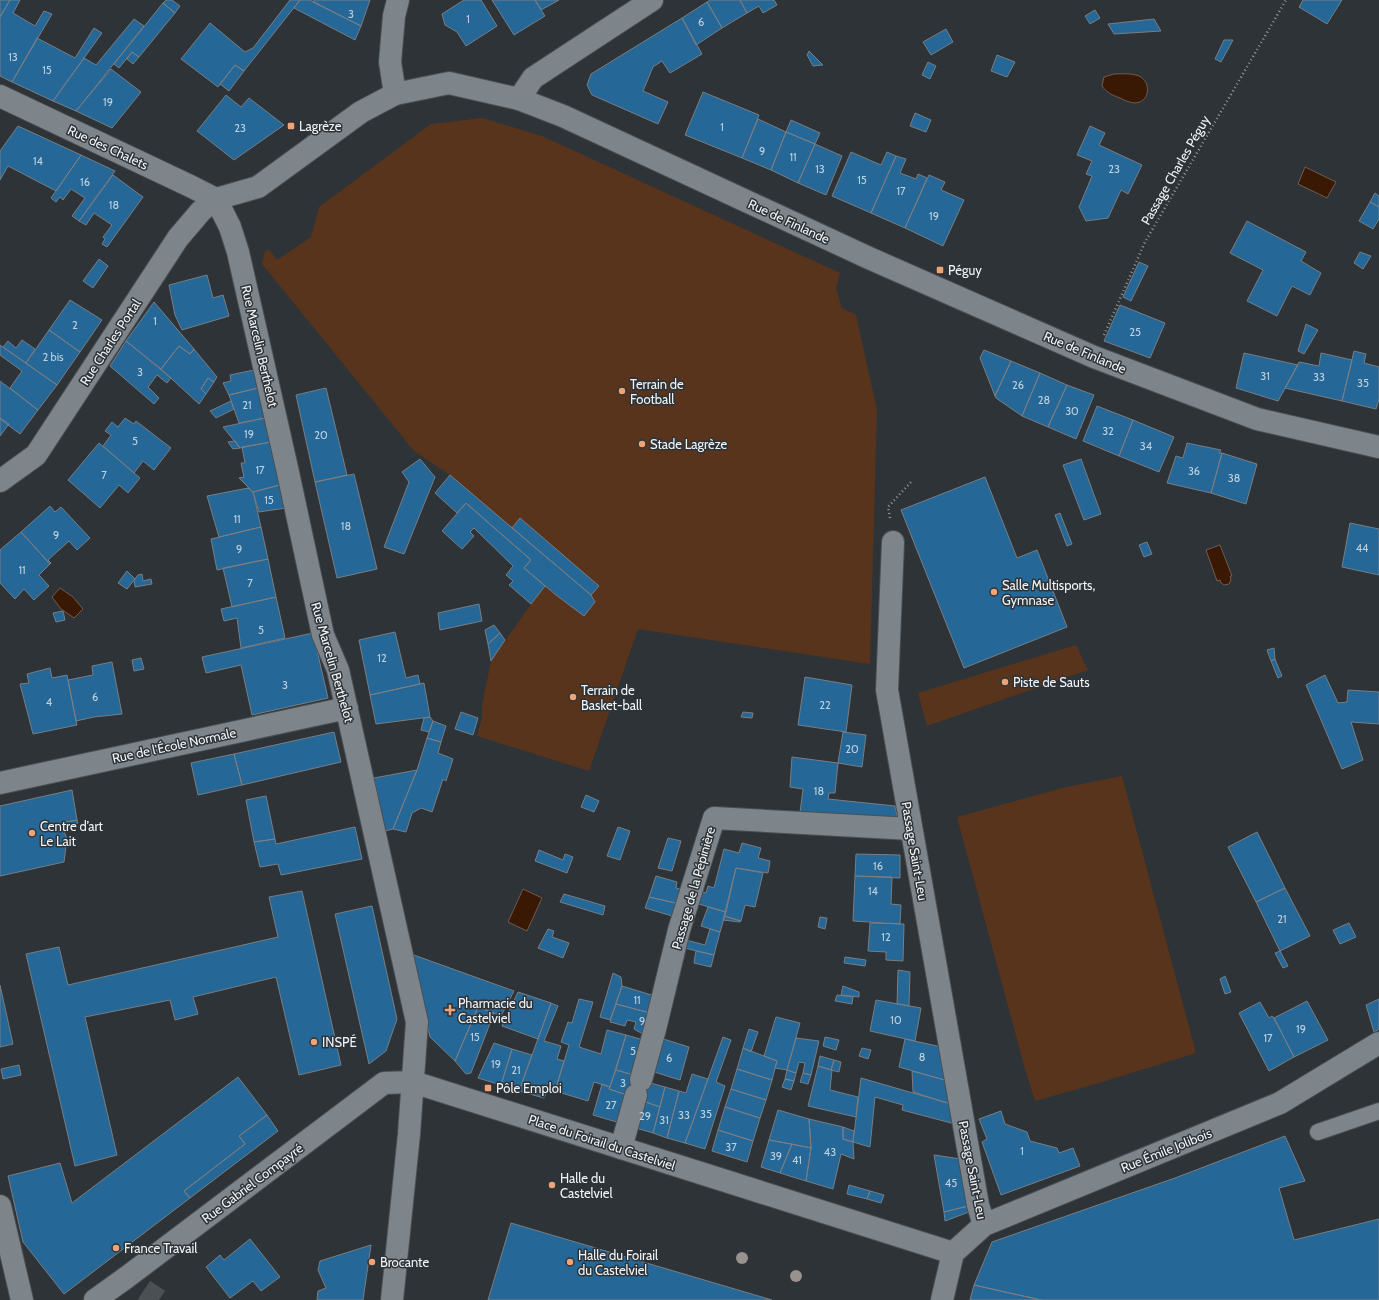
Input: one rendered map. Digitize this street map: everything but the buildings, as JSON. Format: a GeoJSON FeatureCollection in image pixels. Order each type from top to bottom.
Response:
{"type":"FeatureCollection","features":[{"type":"Feature","properties":{"kind":"street"},"geometry":{"type":"LineString","coordinates":[[395,94],[390,62],[394,16],[398,0]]}},
{"type":"Feature","properties":{"kind":"street"},"geometry":{"type":"LineString","coordinates":[[519,99],[532,78],[652,0]]}},
{"type":"Feature","properties":{"kind":"street","name":"Rue de Finlande"},"geometry":{"type":"LineString","coordinates":[[216,199],[258,187],[361,112],[395,94],[449,83],[519,99],[563,116],[869,258],[1094,357],[1257,419],[1379,447]]}},
{"type":"Feature","properties":{"kind":"street","name":"Rue des Chalets"},"geometry":{"type":"LineString","coordinates":[[0,96],[188,184],[216,199]]}},
{"type":"Feature","properties":{"kind":"street","name":"Rue Charles Portal"},"geometry":{"type":"LineString","coordinates":[[0,481],[36,455],[178,238],[201,210],[216,199]]}},
{"type":"Feature","properties":{"kind":"street","name":"Rue Marcelin Berthelot"},"geometry":{"type":"LineString","coordinates":[[216,199],[230,227],[238,252],[323,635],[338,670],[347,708],[417,1022],[413,1082]]}},
{"type":"Feature","properties":{"kind":"street","name":"Passage Saint-Leu"},"geometry":{"type":"LineString","coordinates":[[893,542],[887,690],[978,1205],[984,1225]]}},
{"type":"Feature","properties":{"kind":"street","name":"Rue de l'École Normale"},"geometry":{"type":"LineString","coordinates":[[0,783],[347,708]]}},
{"type":"Feature","properties":{"kind":"street","name":"Passage de la Pépinière"},"geometry":{"type":"LineString","coordinates":[[621,1148],[655,1029],[679,930],[714,818],[911,829]]}},
{"type":"Feature","properties":{"kind":"street","name":"Rue Émile Jolibois"},"geometry":{"type":"LineString","coordinates":[[953,1253],[984,1225],[1280,1104],[1379,1043]]}},
{"type":"Feature","properties":{"kind":"street"},"geometry":{"type":"LineString","coordinates":[[392,1300],[413,1082]]}},
{"type":"Feature","properties":{"kind":"street","name":"Place du Foirail du Castelviel"},"geometry":{"type":"LineString","coordinates":[[413,1082],[953,1253]]}},
{"type":"Feature","properties":{"kind":"street","name":"Rue Gabriel Compayré"},"geometry":{"type":"LineString","coordinates":[[95,1300],[384,1083],[413,1082]]}},
{"type":"Feature","properties":{"kind":"street"},"geometry":{"type":"LineString","coordinates":[[0,1206],[22,1300]]}},
{"type":"Feature","properties":{"kind":"street"},"geometry":{"type":"LineString","coordinates":[[942,1300],[953,1253]]}},
{"type":"Feature","properties":{"kind":"lane"},"geometry":{"type":"LineString","coordinates":[[1318,1132],[1379,1111]]}},
{"type":"Feature","properties":{"kind":"path","name":"Passage Charles Péguy"},"geometry":{"type":"LineString","coordinates":[[1094,357],[1145,242],[1286,0]]}},
{"type":"Feature","properties":{"kind":"path"},"geometry":{"type":"LineString","coordinates":[[893,542],[888,507],[911,482]]}},
{"type":"Feature","properties":{"kind":"shaded area"},"geometry":{"type":"Polygon","coordinates":[[[1114,74],[1131,74],[1145,80],[1148,90],[1144,99],[1141,102],[1133,103],[1108,92],[1102,86],[1104,77],[1114,74]]]}},
{"type":"Feature","properties":{"kind":"shaded area","name":"Stade Lagrèze"},"geometry":{"type":"Polygon","coordinates":[[[482,118],[542,136],[840,273],[836,288],[842,308],[856,315],[877,410],[870,664],[638,629],[589,771],[477,736],[482,718],[482,705],[491,661],[545,586],[584,616],[595,603],[591,595],[599,586],[520,519],[512,528],[450,475],[414,451],[262,264],[265,251],[269,250],[277,260],[311,237],[319,207],[431,124],[482,118]]]}},
{"type":"Feature","properties":{"kind":"shaded area"},"geometry":{"type":"Polygon","coordinates":[[[1305,167],[1336,182],[1327,198],[1298,184],[1305,167]]]}},
{"type":"Feature","properties":{"kind":"shaded area"},"geometry":{"type":"Polygon","coordinates":[[[1220,545],[1232,576],[1230,576],[1231,580],[1229,584],[1224,585],[1220,580],[1217,581],[1206,550],[1220,545]]]}},
{"type":"Feature","properties":{"kind":"shaded area"},"geometry":{"type":"Polygon","coordinates":[[[60,588],[73,597],[83,609],[74,618],[61,609],[52,597],[60,588]]]}},
{"type":"Feature","properties":{"kind":"shaded area","name":"Piste de Sauts"},"geometry":{"type":"Polygon","coordinates":[[[1076,645],[1088,670],[927,726],[918,693],[1076,645]]]}},
{"type":"Feature","properties":{"kind":"shaded area"},"geometry":{"type":"Polygon","coordinates":[[[1122,776],[1196,1053],[1035,1101],[957,817],[1066,787],[1122,776]]]}},
{"type":"Feature","properties":{"kind":"shaded area"},"geometry":{"type":"Polygon","coordinates":[[[523,889],[542,898],[527,931],[508,922],[523,889]]]}},
{"type":"Feature","properties":{"kind":"tunnel"},"geometry":{"type":"LineString","coordinates":[[144,1290],[159,1300]]}},
{"type":"Feature","properties":{"kind":"place","name":"Lagrèze"},"geometry":{"type":"Point","coordinates":[291,126]}},
{"type":"Feature","properties":{"kind":"place","name":"Péguy"},"geometry":{"type":"Point","coordinates":[940,270]}},
{"type":"Feature","properties":{"kind":"place","name":"Terrain de Football"},"geometry":{"type":"Point","coordinates":[622,391]}},
{"type":"Feature","properties":{"kind":"place","name":"Stade Lagrèze"},"geometry":{"type":"Point","coordinates":[642,444]}},
{"type":"Feature","properties":{"kind":"place","name":"Salle Multisports, Gymnase"},"geometry":{"type":"Point","coordinates":[994,592]}},
{"type":"Feature","properties":{"kind":"place","name":"Piste de Sauts"},"geometry":{"type":"Point","coordinates":[1005,682]}},
{"type":"Feature","properties":{"kind":"place","name":"Terrain de Basket-ball"},"geometry":{"type":"Point","coordinates":[573,697]}},
{"type":"Feature","properties":{"kind":"place","name":"Centre d’art Le Lait"},"geometry":{"type":"Point","coordinates":[32,833]}},
{"type":"Feature","properties":{"kind":"place","name":"Pharmacie du Castelviel"},"geometry":{"type":"Point","coordinates":[450,1010]}},
{"type":"Feature","properties":{"kind":"place","name":"INSPÉ"},"geometry":{"type":"Point","coordinates":[314,1042]}},
{"type":"Feature","properties":{"kind":"place","name":"Pôle Emploi"},"geometry":{"type":"Point","coordinates":[488,1088]}},
{"type":"Feature","properties":{"kind":"place","name":"Halle du Castelviel"},"geometry":{"type":"Point","coordinates":[552,1185]}},
{"type":"Feature","properties":{"kind":"place","name":"France Travail"},"geometry":{"type":"Point","coordinates":[116,1248]}},
{"type":"Feature","properties":{"kind":"place","name":"Brocante"},"geometry":{"type":"Point","coordinates":[372,1262]}},
{"type":"Feature","properties":{"kind":"place","name":"Halle du Foirail du Castelviel"},"geometry":{"type":"Point","coordinates":[570,1262]}}]}
